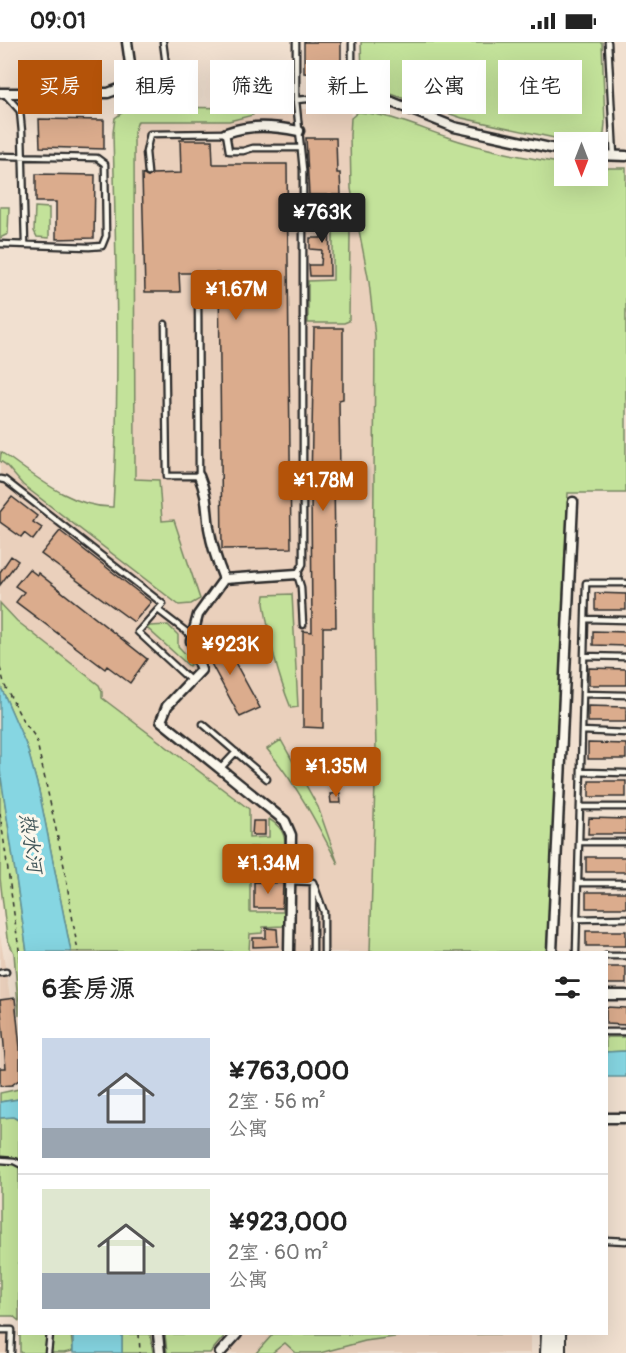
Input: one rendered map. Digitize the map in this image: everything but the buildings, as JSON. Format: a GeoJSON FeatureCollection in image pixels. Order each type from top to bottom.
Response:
{"type":"FeatureCollection","features":[{"type":"Feature","properties":{"kind":"street"},"geometry":{"type":"LineString","coordinates":[[127,42],[130,60]]}},
{"type":"Feature","properties":{"kind":"street"},"geometry":{"type":"LineString","coordinates":[[1,92],[108,93],[114,91]]}},
{"type":"Feature","properties":{"kind":"street"},"geometry":{"type":"LineString","coordinates":[[390,101],[454,127],[554,149]]}},
{"type":"Feature","properties":{"kind":"street"},"geometry":{"type":"LineString","coordinates":[[226,133],[243,127],[276,126],[299,131]]}},
{"type":"Feature","properties":{"kind":"street"},"geometry":{"type":"LineString","coordinates":[[608,156],[626,156]]}},
{"type":"Feature","properties":{"kind":"street"},"geometry":{"type":"LineString","coordinates":[[199,476],[206,493],[214,556],[224,579]]}},
{"type":"Feature","properties":{"kind":"street"},"geometry":{"type":"LineString","coordinates":[[552,951],[573,502]]}},
{"type":"Feature","properties":{"kind":"street"},"geometry":{"type":"LineString","coordinates":[[224,579],[297,574]]}},
{"type":"Feature","properties":{"kind":"street"},"geometry":{"type":"LineString","coordinates":[[224,579],[198,615],[190,641],[201,670],[167,706],[161,721],[285,821],[291,835],[289,951]]}},
{"type":"Feature","properties":{"kind":"street"},"geometry":{"type":"LineString","coordinates":[[608,995],[626,995]]}},
{"type":"Feature","properties":{"kind":"street"},"geometry":{"type":"LineString","coordinates":[[608,1118],[626,1118]]}},
{"type":"Feature","properties":{"kind":"street"},"geometry":{"type":"LineString","coordinates":[[158,1335],[160,1353]]}},
{"type":"Feature","properties":{"kind":"street"},"geometry":{"type":"LineString","coordinates":[[220,1353],[236,1335]]}},
{"type":"Feature","properties":{"kind":"street"},"geometry":{"type":"LineString","coordinates":[[547,1353],[548,1335]]}},
{"type":"Feature","properties":{"kind":"street"},"geometry":{"type":"LineString","coordinates":[[559,1353],[560,1335]]}},
{"type":"Feature","properties":{"kind":"lane"},"geometry":{"type":"LineString","coordinates":[[163,42],[165,60]]}},
{"type":"Feature","properties":{"kind":"lane"},"geometry":{"type":"LineString","coordinates":[[296,42],[296,100],[303,199],[303,564],[297,574],[301,587],[303,625]]}},
{"type":"Feature","properties":{"kind":"lane"},"geometry":{"type":"LineString","coordinates":[[352,42],[352,60]]}},
{"type":"Feature","properties":{"kind":"lane"},"geometry":{"type":"LineString","coordinates":[[608,42],[614,156]]}},
{"type":"Feature","properties":{"kind":"lane"},"geometry":{"type":"LineString","coordinates":[[1,92],[20,111],[26,244]]}},
{"type":"Feature","properties":{"kind":"lane"},"geometry":{"type":"LineString","coordinates":[[296,100],[306,99]]}},
{"type":"Feature","properties":{"kind":"lane"},"geometry":{"type":"LineString","coordinates":[[148,173],[146,152],[150,134],[226,133],[229,151],[253,148],[300,148]]}},
{"type":"Feature","properties":{"kind":"lane"},"geometry":{"type":"LineString","coordinates":[[0,156],[97,158],[105,164],[106,236],[102,246],[89,247],[0,244]]}},
{"type":"Feature","properties":{"kind":"lane"},"geometry":{"type":"LineString","coordinates":[[303,199],[344,200]]}},
{"type":"Feature","properties":{"kind":"lane"},"geometry":{"type":"LineString","coordinates":[[165,324],[167,476],[199,476],[198,294]]}},
{"type":"Feature","properties":{"kind":"lane"},"geometry":{"type":"LineString","coordinates":[[0,479],[5,480],[163,604],[138,632],[191,681]]}},
{"type":"Feature","properties":{"kind":"lane"},"geometry":{"type":"LineString","coordinates":[[576,951],[586,583],[626,583]]}},
{"type":"Feature","properties":{"kind":"lane"},"geometry":{"type":"LineString","coordinates":[[158,610],[192,636]]}},
{"type":"Feature","properties":{"kind":"lane"},"geometry":{"type":"LineString","coordinates":[[585,620],[626,620]]}},
{"type":"Feature","properties":{"kind":"lane"},"geometry":{"type":"LineString","coordinates":[[584,656],[626,657]]}},
{"type":"Feature","properties":{"kind":"lane"},"geometry":{"type":"LineString","coordinates":[[583,694],[626,695]]}},
{"type":"Feature","properties":{"kind":"lane"},"geometry":{"type":"LineString","coordinates":[[203,724],[267,779]]}},
{"type":"Feature","properties":{"kind":"lane"},"geometry":{"type":"LineString","coordinates":[[582,731],[626,733]]}},
{"type":"Feature","properties":{"kind":"lane"},"geometry":{"type":"LineString","coordinates":[[220,769],[236,752]]}},
{"type":"Feature","properties":{"kind":"lane"},"geometry":{"type":"LineString","coordinates":[[581,772],[626,773]]}},
{"type":"Feature","properties":{"kind":"lane"},"geometry":{"type":"LineString","coordinates":[[580,807],[626,807]]}},
{"type":"Feature","properties":{"kind":"lane"},"geometry":{"type":"LineString","coordinates":[[579,842],[626,842]]}},
{"type":"Feature","properties":{"kind":"lane"},"geometry":{"type":"LineString","coordinates":[[259,863],[291,864]]}},
{"type":"Feature","properties":{"kind":"lane"},"geometry":{"type":"LineString","coordinates":[[290,881],[313,882]]}},
{"type":"Feature","properties":{"kind":"lane"},"geometry":{"type":"LineString","coordinates":[[313,882],[313,951]]}},
{"type":"Feature","properties":{"kind":"lane"},"geometry":{"type":"LineString","coordinates":[[313,882],[324,912],[324,951]]}},
{"type":"Feature","properties":{"kind":"lane"},"geometry":{"type":"LineString","coordinates":[[578,883],[626,883]]}},
{"type":"Feature","properties":{"kind":"lane"},"geometry":{"type":"LineString","coordinates":[[577,919],[626,918]]}},
{"type":"Feature","properties":{"kind":"lane"},"geometry":{"type":"LineString","coordinates":[[608,956],[626,956]]}},
{"type":"Feature","properties":{"kind":"lane"},"geometry":{"type":"LineString","coordinates":[[608,1032],[626,1032]]}},
{"type":"Feature","properties":{"kind":"lane"},"geometry":{"type":"LineString","coordinates":[[0,1160],[18,1163]]}},
{"type":"Feature","properties":{"kind":"lane"},"geometry":{"type":"LineString","coordinates":[[608,1240],[626,1241]]}},
{"type":"Feature","properties":{"kind":"lane"},"geometry":{"type":"LineString","coordinates":[[0,1330],[12,1330],[11,1353]]}},
{"type":"Feature","properties":{"kind":"lane"},"geometry":{"type":"LineString","coordinates":[[48,1353],[50,1335]]}},
{"type":"Feature","properties":{"kind":"path"},"geometry":{"type":"LineString","coordinates":[[0,668],[5,686],[22,719],[36,738],[64,866],[78,951]]}},
{"type":"Feature","properties":{"kind":"path"},"geometry":{"type":"LineString","coordinates":[[0,813],[19,951]]}},
{"type":"Feature","properties":{"kind":"path"},"geometry":{"type":"LineString","coordinates":[[139,1335],[140,1353]]}},
{"type":"Feature","properties":{"kind":"shaded area"},"geometry":{"type":"Polygon","coordinates":[[[294,109],[306,109],[306,114],[350,114],[351,189],[369,282],[375,336],[373,618],[376,749],[370,951],[249,951],[249,809],[101,698],[0,603],[0,453],[55,489],[93,506],[113,507],[135,480],[134,132],[138,121],[229,121],[253,114],[294,114],[294,109]]]}},
{"type":"Feature","properties":{"kind":"shaded area"},"geometry":{"type":"Polygon","coordinates":[[[0,935],[18,1048],[18,1062],[0,1082],[0,935]]]}},
{"type":"Feature","properties":{"kind":"shaded area"},"geometry":{"type":"Polygon","coordinates":[[[0,1330],[12,1330],[11,1353],[0,1353],[0,1330]]]}},
{"type":"Feature","properties":{"kind":"shaded area"},"geometry":{"type":"Polygon","coordinates":[[[150,1335],[530,1335],[530,1353],[153,1353],[150,1335]]]}},
{"type":"Feature","properties":{"kind":"green space"},"geometry":{"type":"Polygon","coordinates":[[[361,42],[602,42],[604,132],[554,132],[554,138],[450,114],[486,114],[486,60],[402,60],[402,98],[390,94],[390,60],[362,60],[361,42]]]}},
{"type":"Feature","properties":{"kind":"green space"},"geometry":{"type":"Polygon","coordinates":[[[198,108],[210,108],[210,114],[253,114],[229,121],[138,121],[134,132],[135,479],[159,480],[162,521],[174,520],[200,599],[191,604],[179,605],[23,485],[0,461],[1,452],[40,480],[68,496],[97,506],[113,507],[117,367],[113,133],[115,118],[120,114],[198,114],[198,108]]]}},
{"type":"Feature","properties":{"kind":"green space"},"geometry":{"type":"Polygon","coordinates":[[[356,114],[374,114],[392,118],[461,142],[554,162],[554,186],[608,186],[608,168],[626,168],[626,493],[568,493],[547,951],[370,951],[376,749],[373,618],[375,336],[369,282],[351,189],[351,118],[356,114]]]}},
{"type":"Feature","properties":{"kind":"green space"},"geometry":{"type":"Polygon","coordinates":[[[339,206],[346,209],[350,233],[349,321],[308,323],[308,281],[333,280],[333,210],[339,206]]]}},
{"type":"Feature","properties":{"kind":"green space"},"geometry":{"type":"Polygon","coordinates":[[[0,207],[9,207],[8,234],[0,238],[0,207]]]}},
{"type":"Feature","properties":{"kind":"green space"},"geometry":{"type":"Polygon","coordinates":[[[35,207],[49,208],[49,238],[37,237],[34,231],[35,207]]]}},
{"type":"Feature","properties":{"kind":"green space"},"geometry":{"type":"Polygon","coordinates":[[[292,594],[298,707],[291,708],[274,656],[264,603],[265,595],[292,594]]]}},
{"type":"Feature","properties":{"kind":"green space"},"geometry":{"type":"Polygon","coordinates":[[[0,603],[17,621],[99,685],[102,698],[249,809],[249,838],[269,837],[269,819],[279,827],[283,834],[285,848],[250,847],[250,865],[282,867],[285,871],[285,922],[283,926],[263,927],[262,933],[250,934],[249,951],[71,951],[39,791],[27,747],[0,685],[0,603]],[[250,878],[250,912],[283,912],[283,879],[250,878]]]}},
{"type":"Feature","properties":{"kind":"green space"},"geometry":{"type":"Polygon","coordinates":[[[168,625],[178,635],[178,646],[193,662],[189,666],[147,628],[168,625]]]}},
{"type":"Feature","properties":{"kind":"green space"},"geometry":{"type":"Polygon","coordinates":[[[281,740],[318,807],[338,864],[297,790],[267,749],[281,740]]]}},
{"type":"Feature","properties":{"kind":"green space"},"geometry":{"type":"Polygon","coordinates":[[[0,770],[27,951],[18,951],[18,1003],[14,953],[7,938],[0,878],[0,770]]]}},
{"type":"Feature","properties":{"kind":"green space"},"geometry":{"type":"Polygon","coordinates":[[[608,1037],[626,1037],[626,1051],[608,1052],[608,1037]]]}},
{"type":"Feature","properties":{"kind":"green space"},"geometry":{"type":"Polygon","coordinates":[[[18,1089],[18,1099],[0,1102],[0,1093],[18,1089]]]}},
{"type":"Feature","properties":{"kind":"green space"},"geometry":{"type":"Polygon","coordinates":[[[13,1117],[18,1120],[18,1320],[13,1316],[0,1316],[0,1118],[13,1117]]]}},
{"type":"Feature","properties":{"kind":"green space"},"geometry":{"type":"Polygon","coordinates":[[[20,1335],[71,1335],[73,1351],[20,1353],[20,1335]]]}},
{"type":"Feature","properties":{"kind":"green space"},"geometry":{"type":"Polygon","coordinates":[[[122,1335],[150,1335],[153,1353],[122,1353],[122,1335]]]}},
{"type":"Feature","properties":{"kind":"green space"},"geometry":{"type":"Polygon","coordinates":[[[165,1335],[225,1335],[210,1353],[167,1353],[165,1335]]]}},
{"type":"Feature","properties":{"kind":"green space"},"geometry":{"type":"Polygon","coordinates":[[[272,1335],[409,1335],[365,1341],[320,1353],[296,1353],[285,1343],[272,1353],[256,1353],[272,1335]]]}},
{"type":"Feature","properties":{"kind":"water","name":"热水河"},"geometry":{"type":"Polygon","coordinates":[[[0,685],[27,747],[39,791],[71,951],[27,951],[0,770],[0,685]]]}},
{"type":"Feature","properties":{"kind":"water"},"geometry":{"type":"Polygon","coordinates":[[[626,1051],[626,1077],[608,1077],[608,1052],[626,1051]]]}},
{"type":"Feature","properties":{"kind":"water"},"geometry":{"type":"Polygon","coordinates":[[[18,1099],[18,1120],[13,1117],[0,1118],[0,1102],[18,1099]]]}},
{"type":"Feature","properties":{"kind":"water"},"geometry":{"type":"Polygon","coordinates":[[[73,1335],[122,1335],[122,1353],[73,1353],[73,1335]]]}}]}
